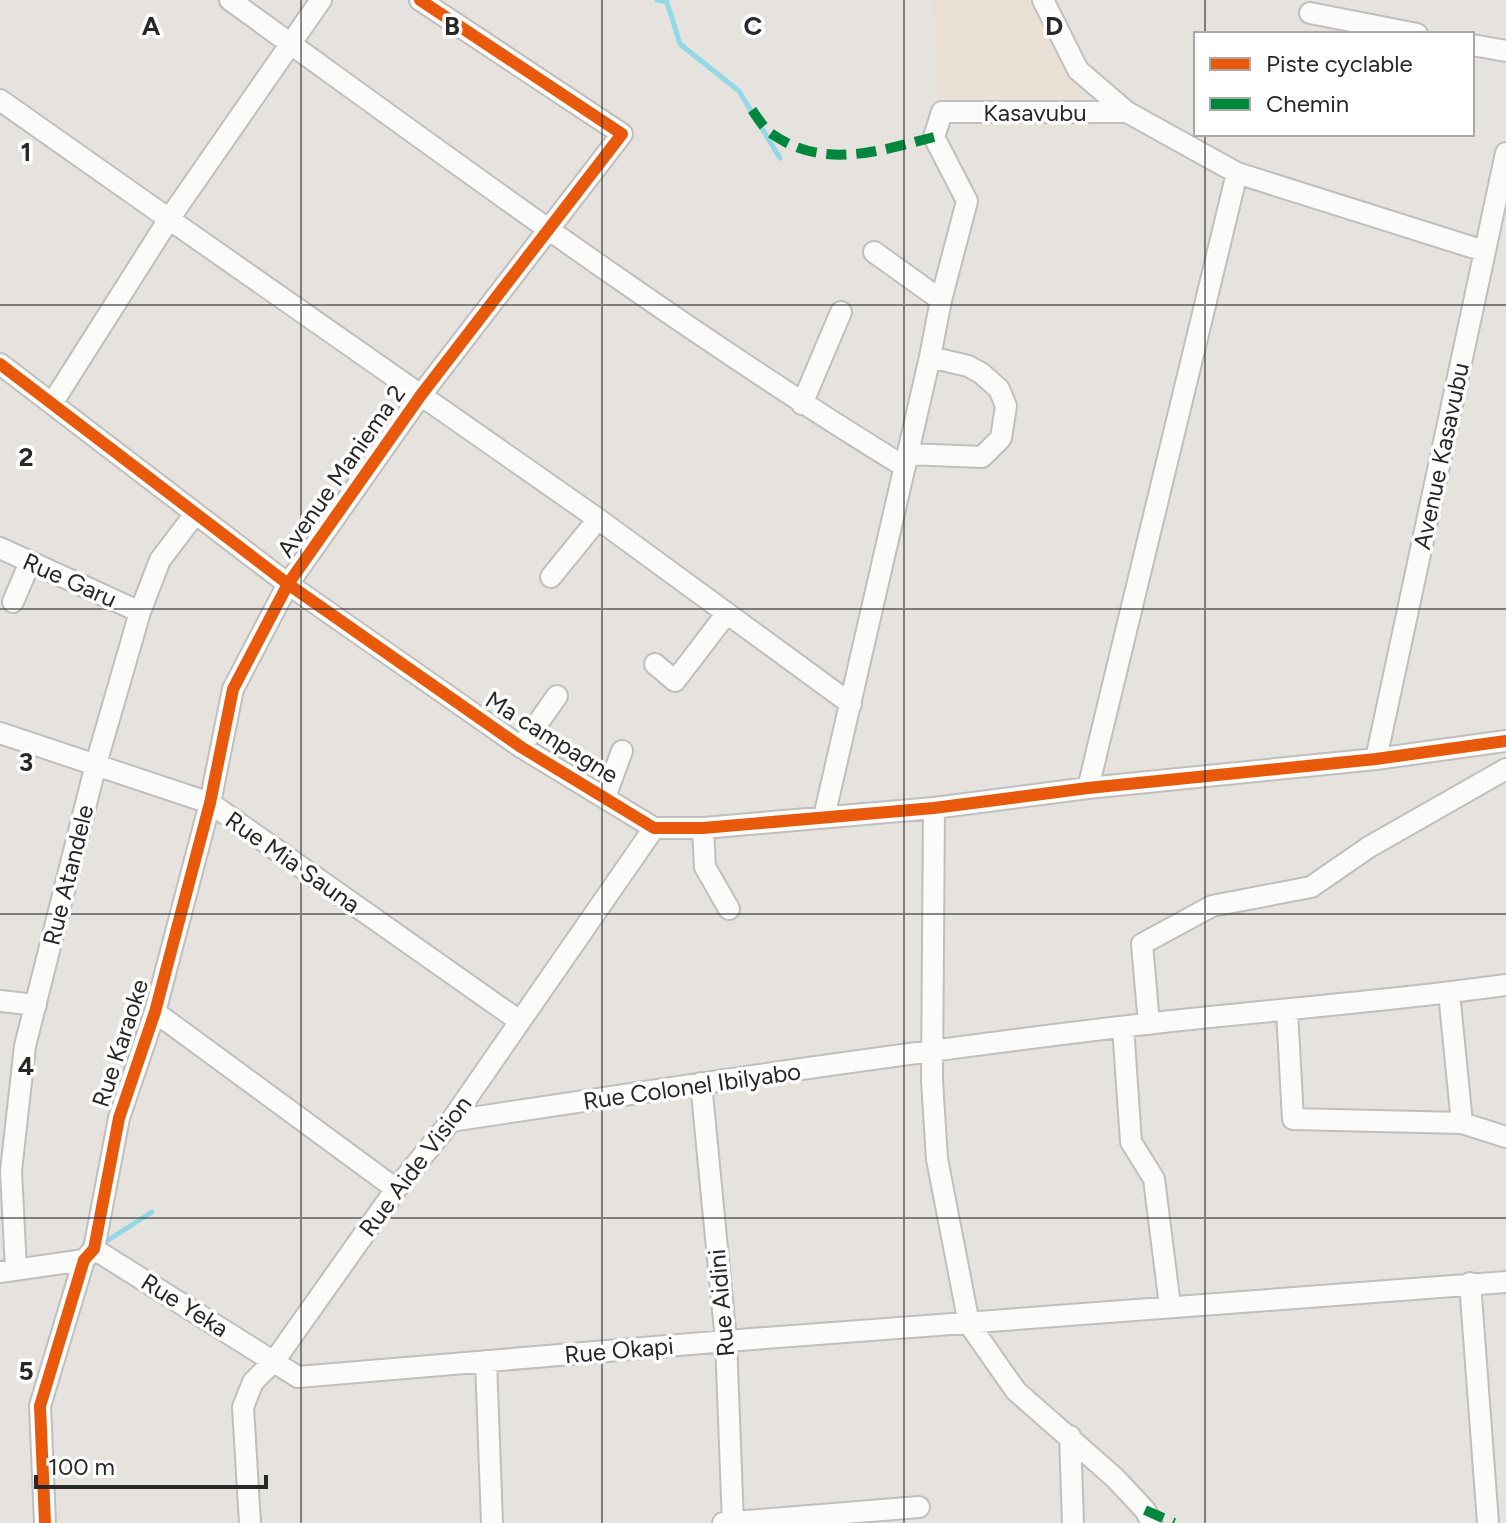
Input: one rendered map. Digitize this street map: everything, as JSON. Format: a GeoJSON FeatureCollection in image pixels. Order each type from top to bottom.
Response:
{"type":"FeatureCollection","features":[{"type":"Feature","properties":{"kind":"street"},"geometry":{"type":"LineString","coordinates":[[230,0],[547,228],[802,404],[906,461],[982,457],[1001,438],[1006,406],[999,389],[968,366],[930,357]]}},
{"type":"Feature","properties":{"kind":"street"},"geometry":{"type":"LineString","coordinates":[[53,402],[169,219],[321,0]]}},
{"type":"Feature","properties":{"kind":"street","name":"Avenue Maniema 2"},"geometry":{"type":"LineString","coordinates":[[0,364],[288,584],[421,395],[622,134],[420,0]]}},
{"type":"Feature","properties":{"kind":"street"},"geometry":{"type":"LineString","coordinates":[[1043,0],[1078,70],[1127,112],[1237,173],[1484,251]]}},
{"type":"Feature","properties":{"kind":"street"},"geometry":{"type":"LineString","coordinates":[[1310,13],[1407,32]]}},
{"type":"Feature","properties":{"kind":"street"},"geometry":{"type":"LineString","coordinates":[[1474,45],[1506,51]]}},
{"type":"Feature","properties":{"kind":"street"},"geometry":{"type":"LineString","coordinates":[[0,100],[598,519],[851,704]]}},
{"type":"Feature","properties":{"kind":"street","name":"Kasavubu"},"geometry":{"type":"LineString","coordinates":[[941,300],[964,194],[934,137],[942,112],[1127,112]]}},
{"type":"Feature","properties":{"kind":"street","name":"Avenue Kasavubu"},"geometry":{"type":"LineString","coordinates":[[1376,759],[1506,153]]}},
{"type":"Feature","properties":{"kind":"street"},"geometry":{"type":"LineString","coordinates":[[1088,788],[1237,173]]}},
{"type":"Feature","properties":{"kind":"street"},"geometry":{"type":"LineString","coordinates":[[824,817],[941,300],[874,252]]}},
{"type":"Feature","properties":{"kind":"street"},"geometry":{"type":"LineString","coordinates":[[802,404],[841,312]]}},
{"type":"Feature","properties":{"kind":"street"},"geometry":{"type":"LineString","coordinates":[[0,380],[25,384]]}},
{"type":"Feature","properties":{"kind":"street","name":"Rue Atandele"},"geometry":{"type":"LineString","coordinates":[[11,1264],[5,1171],[25,1046],[96,764],[140,612],[160,560],[195,514]]}},
{"type":"Feature","properties":{"kind":"street"},"geometry":{"type":"LineString","coordinates":[[551,577],[598,519]]}},
{"type":"Feature","properties":{"kind":"street","name":"Rue Garu"},"geometry":{"type":"LineString","coordinates":[[0,548],[140,612]]}},
{"type":"Feature","properties":{"kind":"street"},"geometry":{"type":"LineString","coordinates":[[13,602],[30,562]]}},
{"type":"Feature","properties":{"kind":"street","name":"Ma campagne"},"geometry":{"type":"LineString","coordinates":[[288,584],[521,747],[654,828]]}},
{"type":"Feature","properties":{"kind":"street","name":"Rue Karaoke"},"geometry":{"type":"LineString","coordinates":[[45,1523],[40,1406],[89,1254],[119,1118],[155,1012],[210,803],[233,689],[288,584]]}},
{"type":"Feature","properties":{"kind":"street"},"geometry":{"type":"LineString","coordinates":[[655,664],[675,681],[727,613]]}},
{"type":"Feature","properties":{"kind":"street"},"geometry":{"type":"LineString","coordinates":[[521,747],[557,696]]}},
{"type":"Feature","properties":{"kind":"street","name":"Rue Mia Sauna"},"geometry":{"type":"LineString","coordinates":[[0,733],[210,803],[518,1020]]}},
{"type":"Feature","properties":{"kind":"street"},"geometry":{"type":"LineString","coordinates":[[654,828],[703,828],[934,808],[1088,788],[1376,759],[1506,741]]}},
{"type":"Feature","properties":{"kind":"street"},"geometry":{"type":"LineString","coordinates":[[605,797],[622,751]]}},
{"type":"Feature","properties":{"kind":"street"},"geometry":{"type":"LineString","coordinates":[[1149,1024],[1142,944],[1212,906],[1311,887],[1369,847],[1506,769]]}},
{"type":"Feature","properties":{"kind":"street"},"geometry":{"type":"LineString","coordinates":[[934,808],[932,1081],[937,1159],[969,1324],[1016,1391],[1115,1478],[1145,1510],[1152,1523]]}},
{"type":"Feature","properties":{"kind":"street","name":"Rue Aide Vision"},"geometry":{"type":"LineString","coordinates":[[250,1523],[243,1407],[253,1382],[275,1360],[396,1189],[451,1121],[518,1020],[654,828]]}},
{"type":"Feature","properties":{"kind":"street"},"geometry":{"type":"LineString","coordinates":[[703,828],[705,867],[729,909]]}},
{"type":"Feature","properties":{"kind":"street","name":"Rue Colonel Ibilyabo"},"geometry":{"type":"LineString","coordinates":[[451,1121],[701,1083],[1123,1027],[1506,985]]}},
{"type":"Feature","properties":{"kind":"street"},"geometry":{"type":"LineString","coordinates":[[1449,993],[1462,1123]]}},
{"type":"Feature","properties":{"kind":"street"},"geometry":{"type":"LineString","coordinates":[[0,1001],[36,1005]]}},
{"type":"Feature","properties":{"kind":"street"},"geometry":{"type":"LineString","coordinates":[[1287,1011],[1293,1119],[1462,1123],[1506,1137]]}},
{"type":"Feature","properties":{"kind":"street"},"geometry":{"type":"LineString","coordinates":[[155,1012],[396,1189]]}},
{"type":"Feature","properties":{"kind":"street"},"geometry":{"type":"LineString","coordinates":[[1123,1027],[1131,1142],[1154,1179],[1170,1306]]}},
{"type":"Feature","properties":{"kind":"street","name":"Rue Aidini"},"geometry":{"type":"LineString","coordinates":[[701,1083],[726,1341],[733,1523]]}},
{"type":"Feature","properties":{"kind":"street"},"geometry":{"type":"LineString","coordinates":[[11,1264],[89,1254]]}},
{"type":"Feature","properties":{"kind":"street","name":"Rue Yeka"},"geometry":{"type":"LineString","coordinates":[[89,1254],[275,1360]]}},
{"type":"Feature","properties":{"kind":"street","name":"Rue Okapi"},"geometry":{"type":"LineString","coordinates":[[275,1360],[298,1377],[1170,1306],[1506,1282]]}},
{"type":"Feature","properties":{"kind":"street"},"geometry":{"type":"LineString","coordinates":[[1470,1283],[1488,1523]]}},
{"type":"Feature","properties":{"kind":"street"},"geometry":{"type":"LineString","coordinates":[[486,1361],[492,1523]]}},
{"type":"Feature","properties":{"kind":"street"},"geometry":{"type":"LineString","coordinates":[[1070,1436],[1073,1523]]}},
{"type":"Feature","properties":{"kind":"street"},"geometry":{"type":"LineString","coordinates":[[723,1523],[919,1507]]}},
{"type":"Feature","properties":{"kind":"shaded area"},"geometry":{"type":"Polygon","coordinates":[[[933,0],[1032,0],[1080,97],[938,97],[933,0]]]}},
{"type":"Feature","properties":{"kind":"waterway"},"geometry":{"type":"LineString","coordinates":[[657,0],[667,2],[680,44],[739,91],[780,158]]}},
{"type":"Feature","properties":{"kind":"waterway"},"geometry":{"type":"LineString","coordinates":[[102,1244],[152,1212]]}},
{"type":"Feature","properties":{"kind":"marked path"},"geometry":{"type":"LineString","coordinates":[[752,110],[772,134],[812,152],[872,152],[934,137]]}},
{"type":"Feature","properties":{"kind":"marked path"},"geometry":{"type":"LineString","coordinates":[[1145,1510],[1174,1523]]}},
{"type":"Feature","properties":{"kind":"cycle path"},"geometry":{"type":"LineString","coordinates":[[45,1523],[40,1406],[84,1260],[94,1249],[119,1118],[155,1012],[210,803],[233,689],[288,584],[421,395],[622,134],[420,0]]}},
{"type":"Feature","properties":{"kind":"cycle path"},"geometry":{"type":"LineString","coordinates":[[0,364],[288,584],[521,747],[654,828],[703,828],[934,808],[1088,788],[1376,759],[1506,741]]}}]}
